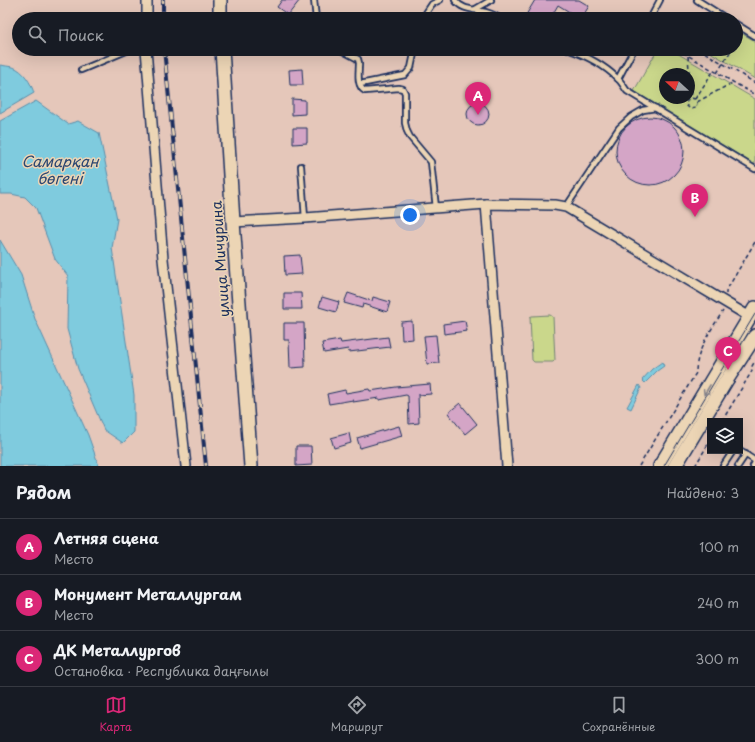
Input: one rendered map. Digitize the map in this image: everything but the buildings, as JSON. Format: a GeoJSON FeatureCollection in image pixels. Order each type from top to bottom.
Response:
{"type":"FeatureCollection","features":[{"type":"Feature","properties":{"kind":"main road"},"geometry":{"type":"LineString","coordinates":[[220,0],[220,12]]}},
{"type":"Feature","properties":{"kind":"main road","name":"улица Мичурина"},"geometry":{"type":"LineString","coordinates":[[222,56],[251,466]]}},
{"type":"Feature","properties":{"kind":"main road"},"geometry":{"type":"LineString","coordinates":[[660,466],[752,312]]}},
{"type":"Feature","properties":{"kind":"main road"},"geometry":{"type":"LineString","coordinates":[[675,466],[755,336]]}},
{"type":"Feature","properties":{"kind":"street"},"geometry":{"type":"LineString","coordinates":[[147,0],[147,12]]}},
{"type":"Feature","properties":{"kind":"street"},"geometry":{"type":"LineString","coordinates":[[147,56],[163,259],[186,466]]}},
{"type":"Feature","properties":{"kind":"street"},"geometry":{"type":"LineString","coordinates":[[233,222],[486,204],[546,204],[566,207],[725,302],[752,312]]}},
{"type":"Feature","properties":{"kind":"street"},"geometry":{"type":"LineString","coordinates":[[486,204],[506,466]]}},
{"type":"Feature","properties":{"kind":"lane"},"geometry":{"type":"LineString","coordinates":[[314,0],[315,12]]}},
{"type":"Feature","properties":{"kind":"lane"},"geometry":{"type":"LineString","coordinates":[[427,12],[432,4],[440,0]]}},
{"type":"Feature","properties":{"kind":"lane"},"geometry":{"type":"LineString","coordinates":[[455,0],[466,9],[482,12]]}},
{"type":"Feature","properties":{"kind":"lane"},"geometry":{"type":"LineString","coordinates":[[474,10],[491,0]]}},
{"type":"Feature","properties":{"kind":"lane"},"geometry":{"type":"LineString","coordinates":[[654,12],[660,0]]}},
{"type":"Feature","properties":{"kind":"lane"},"geometry":{"type":"LineString","coordinates":[[697,0],[716,12]]}},
{"type":"Feature","properties":{"kind":"lane"},"geometry":{"type":"LineString","coordinates":[[743,28],[755,36]]}},
{"type":"Feature","properties":{"kind":"lane"},"geometry":{"type":"LineString","coordinates":[[81,70],[114,56]]}},
{"type":"Feature","properties":{"kind":"lane"},"geometry":{"type":"LineString","coordinates":[[354,56],[359,62],[360,84],[362,89],[365,91],[399,88],[403,89],[405,93],[405,123],[407,131],[431,162],[436,208]]}},
{"type":"Feature","properties":{"kind":"lane"},"geometry":{"type":"LineString","coordinates":[[360,84],[404,75],[411,68],[414,56]]}},
{"type":"Feature","properties":{"kind":"lane"},"geometry":{"type":"LineString","coordinates":[[584,56],[618,79],[627,91],[755,169]]}},
{"type":"Feature","properties":{"kind":"lane"},"geometry":{"type":"LineString","coordinates":[[618,79],[630,56]]}},
{"type":"Feature","properties":{"kind":"lane"},"geometry":{"type":"LineString","coordinates":[[566,207],[619,128],[631,117],[643,110],[656,108]]}},
{"type":"Feature","properties":{"kind":"lane"},"geometry":{"type":"LineString","coordinates":[[301,166],[305,218]]}},
{"type":"Feature","properties":{"kind":"lane"},"geometry":{"type":"LineString","coordinates":[[743,452],[754,460],[755,463],[753,466]]}},
{"type":"Feature","properties":{"kind":"lane"},"geometry":{"type":"LineString","coordinates":[[723,466],[731,454]]}},
{"type":"Feature","properties":{"kind":"lane"},"geometry":{"type":"LineString","coordinates":[[738,466],[746,454]]}},
{"type":"Feature","properties":{"kind":"path"},"geometry":{"type":"LineString","coordinates":[[688,56],[755,95]]}},
{"type":"Feature","properties":{"kind":"path"},"geometry":{"type":"LineString","coordinates":[[688,56],[689,68]]}},
{"type":"Feature","properties":{"kind":"path"},"geometry":{"type":"LineString","coordinates":[[711,56],[755,83]]}},
{"type":"Feature","properties":{"kind":"path"},"geometry":{"type":"LineString","coordinates":[[718,73],[728,56]]}},
{"type":"Feature","properties":{"kind":"path"},"geometry":{"type":"LineString","coordinates":[[686,104],[690,109],[696,108],[697,102],[695,98],[714,70]]}},
{"type":"Feature","properties":{"kind":"path"},"geometry":{"type":"LineString","coordinates":[[697,102],[733,82]]}},
{"type":"Feature","properties":{"kind":"path"},"geometry":{"type":"LineString","coordinates":[[639,466],[696,373],[696,363],[704,342],[725,308],[726,291],[755,242]]}},
{"type":"Feature","properties":{"kind":"path"},"geometry":{"type":"LineString","coordinates":[[724,418],[752,371],[751,368],[755,361]]}},
{"type":"Feature","properties":{"kind":"path"},"geometry":{"type":"LineString","coordinates":[[695,466],[707,446]]}},
{"type":"Feature","properties":{"kind":"green space"},"geometry":{"type":"Polygon","coordinates":[[[743,34],[755,41],[755,79],[717,56],[743,56],[743,34]]]}},
{"type":"Feature","properties":{"kind":"green space"},"geometry":{"type":"Polygon","coordinates":[[[654,56],[682,56],[755,99],[755,165],[634,91],[654,56]]]}},
{"type":"Feature","properties":{"kind":"green space"},"geometry":{"type":"Polygon","coordinates":[[[550,315],[553,317],[555,360],[553,362],[534,362],[532,360],[530,317],[550,315]]]}},
{"type":"Feature","properties":{"kind":"water"},"geometry":{"type":"Polygon","coordinates":[[[0,65],[13,67],[24,74],[34,93],[0,113],[0,65]]]}},
{"type":"Feature","properties":{"kind":"water","name":"Самарқан бөгені"},"geometry":{"type":"Polygon","coordinates":[[[36,101],[68,124],[78,121],[99,133],[117,219],[112,248],[134,395],[134,432],[123,443],[104,430],[78,369],[67,329],[68,276],[55,259],[36,208],[25,197],[11,194],[0,194],[0,121],[36,101]]]}},
{"type":"Feature","properties":{"kind":"water"},"geometry":{"type":"Polygon","coordinates":[[[0,240],[21,275],[35,319],[88,435],[99,466],[0,466],[0,240]]]}},
{"type":"Feature","properties":{"kind":"water"},"geometry":{"type":"Polygon","coordinates":[[[662,362],[664,366],[645,383],[642,380],[652,369],[662,362]]]}},
{"type":"Feature","properties":{"kind":"water"},"geometry":{"type":"Polygon","coordinates":[[[639,385],[641,388],[631,409],[627,407],[639,385]]]}},
{"type":"Feature","properties":{"kind":"tram line"},"geometry":{"type":"LineString","coordinates":[[664,466],[755,314]]}},
{"type":"Feature","properties":{"kind":"railway"},"geometry":{"type":"LineString","coordinates":[[163,0],[163,12]]}},
{"type":"Feature","properties":{"kind":"railway"},"geometry":{"type":"LineString","coordinates":[[165,56],[206,466]]}},
{"type":"Feature","properties":{"kind":"place","name":"Летняя сцена"},"geometry":{"type":"Point","coordinates":[478,115]}},
{"type":"Feature","properties":{"kind":"place","name":"Монумент Металлургам"},"geometry":{"type":"Point","coordinates":[695,217]}},
{"type":"Feature","properties":{"kind":"place","name":"ДК Металлургов"},"geometry":{"type":"Point","coordinates":[728,370]}}]}
